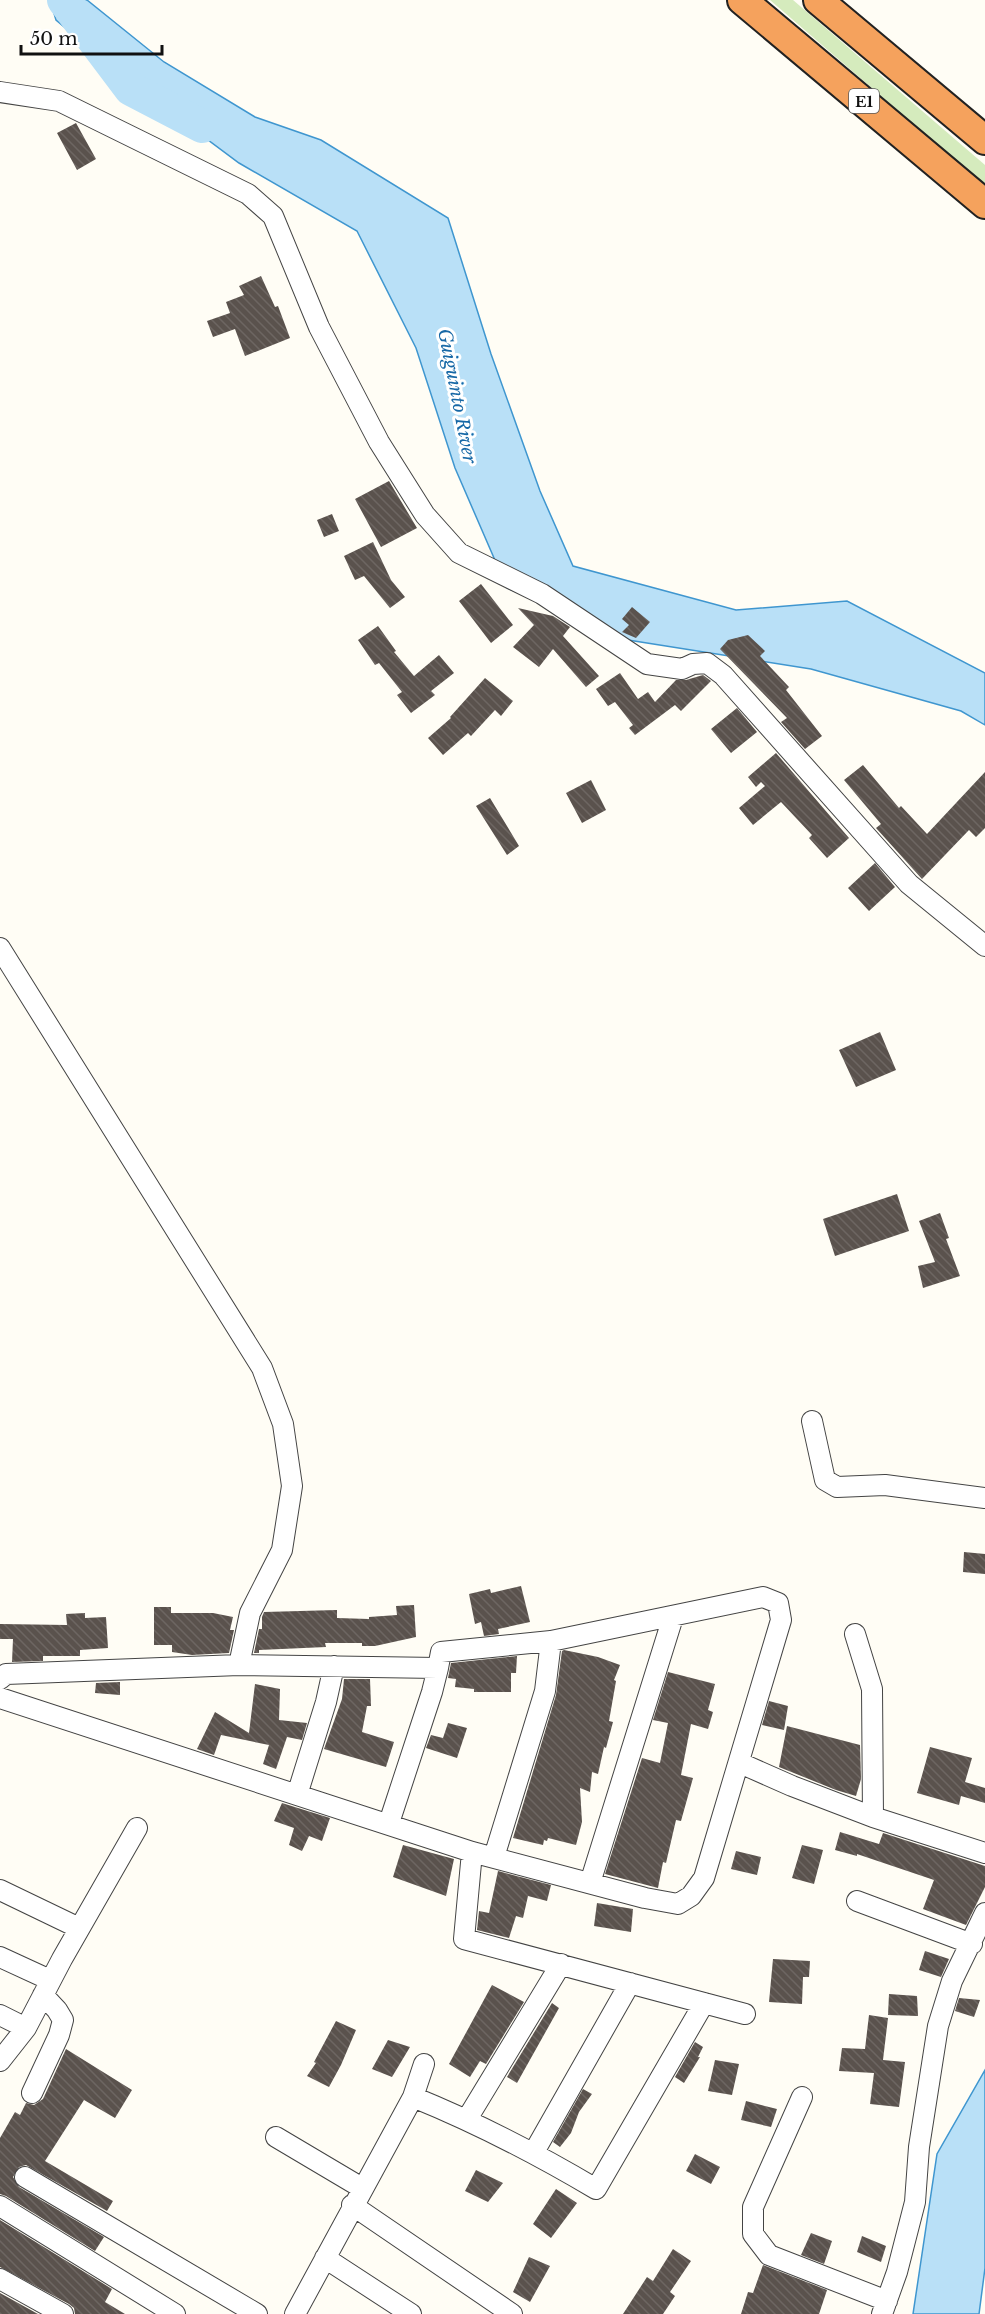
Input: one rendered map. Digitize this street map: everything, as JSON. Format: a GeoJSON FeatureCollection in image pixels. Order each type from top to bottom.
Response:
{"type":"FeatureCollection","features":[{"type":"Feature","properties":{"kind":"highway","name":"E1"},"geometry":{"type":"LineString","coordinates":[[742,0],[985,204]]}},
{"type":"Feature","properties":{"kind":"highway"},"geometry":{"type":"LineString","coordinates":[[818,0],[985,140]]}},
{"type":"Feature","properties":{"kind":"street"},"geometry":{"type":"LineString","coordinates":[[0,92],[59,101],[232,186],[265,209],[273,216],[318,327],[379,442],[425,515],[459,553],[542,594],[646,664],[682,669],[693,664],[707,663],[723,675],[909,884],[985,946]]}},
{"type":"Feature","properties":{"kind":"street"},"geometry":{"type":"LineString","coordinates":[[0,948],[262,1368],[284,1424],[292,1486],[282,1550],[250,1613],[239,1665]]}},
{"type":"Feature","properties":{"kind":"street"},"geometry":{"type":"LineString","coordinates":[[812,1421],[825,1480],[837,1487],[885,1485],[985,1498]]}},
{"type":"Feature","properties":{"kind":"street"},"geometry":{"type":"LineString","coordinates":[[0,1698],[472,1852],[645,1898],[678,1904],[691,1896],[704,1878],[781,1620],[778,1603],[763,1597],[551,1641],[441,1652],[432,1692],[388,1823]]}},
{"type":"Feature","properties":{"kind":"street"},"geometry":{"type":"LineString","coordinates":[[590,1883],[673,1617]]}},
{"type":"Feature","properties":{"kind":"street"},"geometry":{"type":"LineString","coordinates":[[855,1634],[872,1689],[873,1817]]}},
{"type":"Feature","properties":{"kind":"street"},"geometry":{"type":"LineString","coordinates":[[494,1857],[545,1692],[551,1641]]}},
{"type":"Feature","properties":{"kind":"street"},"geometry":{"type":"LineString","coordinates":[[0,1679],[6,1674],[239,1665],[438,1668]]}},
{"type":"Feature","properties":{"kind":"street"},"geometry":{"type":"LineString","coordinates":[[297,1795],[326,1701],[334,1666]]}},
{"type":"Feature","properties":{"kind":"street"},"geometry":{"type":"LineString","coordinates":[[740,1763],[873,1817],[985,1853]]}},
{"type":"Feature","properties":{"kind":"street"},"geometry":{"type":"LineString","coordinates":[[0,2061],[26,2028],[79,1928],[137,1828]]}},
{"type":"Feature","properties":{"kind":"street"},"geometry":{"type":"LineString","coordinates":[[472,1852],[464,1940],[745,2014]]}},
{"type":"Feature","properties":{"kind":"street"},"geometry":{"type":"LineString","coordinates":[[0,1890],[79,1928]]}},
{"type":"Feature","properties":{"kind":"street"},"geometry":{"type":"LineString","coordinates":[[857,1901],[972,1944]]}},
{"type":"Feature","properties":{"kind":"street"},"geometry":{"type":"LineString","coordinates":[[802,2097],[753,2206],[753,2234],[769,2255],[884,2308],[897,2272],[915,2202],[920,2147],[938,2026],[952,1981],[972,1944],[985,1913]]}},
{"type":"Feature","properties":{"kind":"street"},"geometry":{"type":"LineString","coordinates":[[0,1957],[47,1988],[63,2020],[59,2035],[32,2093]]}},
{"type":"Feature","properties":{"kind":"street"},"geometry":{"type":"LineString","coordinates":[[466,2119],[561,1964]]}},
{"type":"Feature","properties":{"kind":"street"},"geometry":{"type":"LineString","coordinates":[[534,2152],[630,1983]]}},
{"type":"Feature","properties":{"kind":"street"},"geometry":{"type":"LineString","coordinates":[[413,2097],[466,2119],[534,2152],[596,2189],[704,2003]]}},
{"type":"Feature","properties":{"kind":"street"},"geometry":{"type":"LineString","coordinates":[[0,2015],[26,2028]]}},
{"type":"Feature","properties":{"kind":"street"},"geometry":{"type":"LineString","coordinates":[[302,2311],[325,2258],[352,2205],[413,2097],[424,2064]]}},
{"type":"Feature","properties":{"kind":"street"},"geometry":{"type":"LineString","coordinates":[[276,2137],[362,2188]]}},
{"type":"Feature","properties":{"kind":"street"},"geometry":{"type":"LineString","coordinates":[[25,2177],[257,2314]]}},
{"type":"Feature","properties":{"kind":"street"},"geometry":{"type":"LineString","coordinates":[[352,2205],[507,2313]]}},
{"type":"Feature","properties":{"kind":"street"},"geometry":{"type":"LineString","coordinates":[[0,2206],[175,2314]]}},
{"type":"Feature","properties":{"kind":"street"},"geometry":{"type":"LineString","coordinates":[[325,2258],[411,2314]]}},
{"type":"Feature","properties":{"kind":"street"},"geometry":{"type":"LineString","coordinates":[[0,2278],[63,2314]]}},
{"type":"Feature","properties":{"kind":"green space"},"geometry":{"type":"Polygon","coordinates":[[[770,0],[793,0],[985,165],[985,186],[770,0]]]}},
{"type":"Feature","properties":{"kind":"water"},"geometry":{"type":"Polygon","coordinates":[[[50,0],[87,0],[164,62],[255,117],[321,140],[448,218],[491,354],[540,491],[573,566],[736,610],[847,601],[985,673],[985,725],[961,711],[811,669],[628,640],[507,588],[455,468],[416,348],[357,231],[239,163],[125,78],[56,20],[50,0]]]}},
{"type":"Feature","properties":{"kind":"water"},"geometry":{"type":"Polygon","coordinates":[[[985,2070],[985,2268],[979,2314],[913,2314],[937,2154],[985,2070]]]}},
{"type":"Feature","properties":{"kind":"building"},"geometry":{"type":"Polygon","coordinates":[[[76,123],[96,159],[77,170],[57,133],[76,123]]]}},
{"type":"Feature","properties":{"kind":"building"},"geometry":{"type":"Polygon","coordinates":[[[261,276],[275,307],[278,306],[290,338],[245,356],[235,329],[213,337],[207,321],[230,313],[226,302],[244,295],[239,286],[261,276]]]}},
{"type":"Feature","properties":{"kind":"building"},"geometry":{"type":"Polygon","coordinates":[[[389,481],[417,528],[381,547],[355,499],[389,481]]]}},
{"type":"Feature","properties":{"kind":"building"},"geometry":{"type":"Polygon","coordinates":[[[332,514],[339,531],[324,537],[317,520],[332,514]]]}},
{"type":"Feature","properties":{"kind":"building"},"geometry":{"type":"Polygon","coordinates":[[[373,542],[391,580],[405,597],[390,608],[364,576],[355,580],[344,556],[373,542]]]}},
{"type":"Feature","properties":{"kind":"building"},"geometry":{"type":"Polygon","coordinates":[[[481,584],[513,625],[491,643],[459,601],[481,584]]]}},
{"type":"Feature","properties":{"kind":"building"},"geometry":{"type":"Polygon","coordinates":[[[632,607],[650,622],[636,638],[622,632],[629,625],[622,619],[632,607]]]}},
{"type":"Feature","properties":{"kind":"building"},"geometry":{"type":"Polygon","coordinates":[[[518,608],[553,616],[570,627],[563,636],[599,676],[586,687],[553,649],[539,667],[513,647],[534,625],[518,608]]]}},
{"type":"Feature","properties":{"kind":"building"},"geometry":{"type":"Polygon","coordinates":[[[378,626],[396,651],[394,652],[414,676],[439,655],[454,673],[431,691],[435,695],[411,713],[397,695],[402,692],[379,663],[375,665],[358,640],[378,626]]]}},
{"type":"Feature","properties":{"kind":"building"},"geometry":{"type":"Polygon","coordinates":[[[748,635],[765,651],[760,656],[789,687],[786,690],[822,736],[805,749],[781,722],[787,718],[720,649],[728,640],[748,635]]]}},
{"type":"Feature","properties":{"kind":"building"},"geometry":{"type":"Polygon","coordinates":[[[620,673],[638,699],[648,692],[655,702],[676,680],[686,680],[703,675],[711,681],[681,711],[675,705],[635,735],[629,728],[633,725],[615,702],[608,706],[596,689],[620,673]]]}},
{"type":"Feature","properties":{"kind":"building"},"geometry":{"type":"Polygon","coordinates":[[[485,678],[513,701],[501,716],[495,710],[471,736],[468,733],[443,755],[428,738],[451,718],[485,678]]]}},
{"type":"Feature","properties":{"kind":"building"},"geometry":{"type":"Polygon","coordinates":[[[737,708],[757,732],[731,753],[711,729],[737,708]]]}},
{"type":"Feature","properties":{"kind":"building"},"geometry":{"type":"Polygon","coordinates":[[[776,753],[849,838],[827,858],[809,838],[812,835],[781,802],[753,825],[739,808],[765,786],[761,782],[756,787],[748,777],[776,753]]]}},
{"type":"Feature","properties":{"kind":"building"},"geometry":{"type":"Polygon","coordinates":[[[863,765],[899,808],[901,806],[927,834],[985,772],[985,828],[976,837],[969,830],[922,879],[876,828],[881,824],[844,780],[863,765]]]}},
{"type":"Feature","properties":{"kind":"building"},"geometry":{"type":"Polygon","coordinates":[[[591,780],[606,810],[582,823],[566,793],[591,780]]]}},
{"type":"Feature","properties":{"kind":"building"},"geometry":{"type":"Polygon","coordinates":[[[490,798],[519,846],[507,855],[476,806],[490,798]]]}},
{"type":"Feature","properties":{"kind":"building"},"geometry":{"type":"Polygon","coordinates":[[[875,863],[895,887],[869,911],[848,888],[875,863]]]}},
{"type":"Feature","properties":{"kind":"building"},"geometry":{"type":"Polygon","coordinates":[[[880,1032],[896,1070],[856,1087],[839,1050],[880,1032]]]}},
{"type":"Feature","properties":{"kind":"building"},"geometry":{"type":"Polygon","coordinates":[[[897,1194],[909,1231],[835,1256],[823,1219],[897,1194]]]}},
{"type":"Feature","properties":{"kind":"building"},"geometry":{"type":"Polygon","coordinates":[[[940,1213],[949,1238],[946,1239],[960,1276],[923,1288],[918,1266],[935,1262],[919,1221],[940,1213]]]}},
{"type":"Feature","properties":{"kind":"building"},"geometry":{"type":"Polygon","coordinates":[[[964,1552],[985,1554],[985,1574],[963,1572],[964,1552]]]}},
{"type":"Feature","properties":{"kind":"building"},"geometry":{"type":"Polygon","coordinates":[[[521,1586],[530,1622],[498,1629],[499,1634],[484,1636],[481,1622],[475,1624],[469,1594],[490,1589],[491,1593],[521,1586]]]}},
{"type":"Feature","properties":{"kind":"building"},"geometry":{"type":"Polygon","coordinates":[[[414,1605],[416,1637],[375,1646],[362,1646],[362,1643],[325,1643],[326,1647],[259,1650],[259,1653],[254,1653],[259,1629],[262,1629],[264,1612],[337,1610],[337,1618],[369,1619],[369,1617],[397,1615],[396,1606],[414,1605]]]}},
{"type":"Feature","properties":{"kind":"building"},"geometry":{"type":"Polygon","coordinates":[[[154,1607],[171,1607],[171,1613],[213,1613],[233,1617],[230,1630],[234,1630],[229,1653],[192,1655],[172,1652],[172,1645],[154,1645],[154,1607]]]}},
{"type":"Feature","properties":{"kind":"building"},"geometry":{"type":"Polygon","coordinates":[[[85,1613],[85,1618],[106,1617],[108,1648],[80,1650],[80,1656],[43,1656],[43,1661],[12,1662],[13,1639],[0,1639],[0,1624],[67,1625],[66,1614],[85,1613]]]}},
{"type":"Feature","properties":{"kind":"building"},"geometry":{"type":"Polygon","coordinates":[[[564,1650],[598,1657],[620,1665],[614,1680],[616,1681],[609,1721],[613,1722],[598,1774],[592,1772],[590,1792],[580,1788],[582,1822],[576,1845],[548,1838],[547,1841],[544,1840],[543,1845],[513,1838],[556,1695],[564,1650]]]}},
{"type":"Feature","properties":{"kind":"building"},"geometry":{"type":"Polygon","coordinates":[[[517,1656],[516,1673],[511,1673],[511,1692],[474,1692],[474,1689],[455,1687],[456,1679],[448,1678],[451,1663],[517,1656]]]}},
{"type":"Feature","properties":{"kind":"building"},"geometry":{"type":"Polygon","coordinates":[[[668,1672],[715,1684],[708,1710],[713,1712],[708,1729],[691,1724],[681,1775],[693,1778],[681,1821],[676,1820],[666,1863],[663,1862],[658,1888],[605,1874],[642,1758],[660,1763],[668,1723],[653,1720],[668,1672]]]}},
{"type":"Feature","properties":{"kind":"building"},"geometry":{"type":"Polygon","coordinates":[[[344,1679],[370,1679],[371,1706],[367,1706],[362,1732],[394,1742],[386,1767],[324,1749],[342,1699],[344,1679]]]}},
{"type":"Feature","properties":{"kind":"building"},"geometry":{"type":"Polygon","coordinates":[[[120,1682],[120,1695],[95,1693],[96,1683],[120,1682]]]}},
{"type":"Feature","properties":{"kind":"building"},"geometry":{"type":"Polygon","coordinates":[[[255,1684],[280,1689],[279,1720],[307,1723],[302,1740],[287,1737],[276,1769],[263,1764],[269,1745],[221,1735],[214,1755],[197,1749],[215,1712],[249,1733],[255,1684]]]}},
{"type":"Feature","properties":{"kind":"building"},"geometry":{"type":"Polygon","coordinates":[[[769,1701],[788,1706],[784,1730],[762,1725],[769,1701]]]}},
{"type":"Feature","properties":{"kind":"building"},"geometry":{"type":"Polygon","coordinates":[[[448,1723],[467,1728],[457,1758],[426,1748],[431,1735],[443,1738],[448,1723]]]}},
{"type":"Feature","properties":{"kind":"building"},"geometry":{"type":"Polygon","coordinates":[[[787,1726],[860,1745],[861,1779],[856,1796],[779,1767],[787,1726]]]}},
{"type":"Feature","properties":{"kind":"building"},"geometry":{"type":"Polygon","coordinates":[[[930,1747],[972,1758],[965,1782],[985,1788],[985,1803],[961,1796],[959,1805],[917,1793],[930,1747]]]}},
{"type":"Feature","properties":{"kind":"building"},"geometry":{"type":"Polygon","coordinates":[[[282,1803],[330,1818],[322,1841],[309,1836],[302,1851],[289,1845],[294,1828],[274,1821],[282,1803]]]}},
{"type":"Feature","properties":{"kind":"building"},"geometry":{"type":"Polygon","coordinates":[[[840,1832],[879,1844],[883,1833],[985,1866],[985,1887],[966,1925],[923,1909],[934,1880],[857,1854],[857,1856],[835,1850],[840,1832]]]}},
{"type":"Feature","properties":{"kind":"building"},"geometry":{"type":"Polygon","coordinates":[[[403,1845],[454,1859],[446,1896],[393,1877],[403,1845]]]}},
{"type":"Feature","properties":{"kind":"building"},"geometry":{"type":"Polygon","coordinates":[[[802,1845],[823,1850],[814,1884],[792,1878],[802,1845]]]}},
{"type":"Feature","properties":{"kind":"building"},"geometry":{"type":"Polygon","coordinates":[[[736,1851],[761,1857],[757,1875],[731,1869],[736,1851]]]}},
{"type":"Feature","properties":{"kind":"building"},"geometry":{"type":"Polygon","coordinates":[[[498,1871],[551,1885],[547,1901],[528,1896],[523,1918],[516,1916],[509,1938],[477,1930],[479,1911],[489,1913],[498,1871]]]}},
{"type":"Feature","properties":{"kind":"building"},"geometry":{"type":"Polygon","coordinates":[[[597,1903],[633,1909],[631,1932],[594,1926],[597,1903]]]}},
{"type":"Feature","properties":{"kind":"building"},"geometry":{"type":"Polygon","coordinates":[[[925,1951],[949,1959],[941,1977],[919,1970],[925,1951]]]}},
{"type":"Feature","properties":{"kind":"building"},"geometry":{"type":"Polygon","coordinates":[[[773,1959],[810,1961],[809,1977],[803,1977],[802,2004],[769,2002],[773,1959]]]}},
{"type":"Feature","properties":{"kind":"building"},"geometry":{"type":"Polygon","coordinates":[[[492,1985],[524,2002],[486,2064],[480,2061],[470,2077],[449,2064],[492,1985]]]}},
{"type":"Feature","properties":{"kind":"building"},"geometry":{"type":"Polygon","coordinates":[[[889,1994],[917,1996],[918,2016],[888,2015],[889,1994]]]}},
{"type":"Feature","properties":{"kind":"building"},"geometry":{"type":"Polygon","coordinates":[[[959,1998],[980,2000],[974,2017],[955,2011],[959,1998]]]}},
{"type":"Feature","properties":{"kind":"building"},"geometry":{"type":"Polygon","coordinates":[[[552,2003],[559,2008],[517,2083],[507,2077],[552,2003]]]}},
{"type":"Feature","properties":{"kind":"building"},"geometry":{"type":"Polygon","coordinates":[[[869,2015],[888,2018],[883,2060],[905,2062],[899,2107],[870,2104],[874,2073],[839,2071],[842,2048],[865,2049],[869,2015]]]}},
{"type":"Feature","properties":{"kind":"building"},"geometry":{"type":"Polygon","coordinates":[[[336,2021],[356,2030],[329,2087],[307,2076],[316,2063],[314,2062],[336,2021]]]}},
{"type":"Feature","properties":{"kind":"building"},"geometry":{"type":"Polygon","coordinates":[[[388,2040],[410,2047],[392,2077],[372,2069],[388,2040]]]}},
{"type":"Feature","properties":{"kind":"building"},"geometry":{"type":"Polygon","coordinates":[[[695,2042],[703,2047],[698,2057],[700,2057],[684,2083],[675,2077],[695,2042]]]}},
{"type":"Feature","properties":{"kind":"building"},"geometry":{"type":"Polygon","coordinates":[[[66,2049],[132,2090],[115,2118],[84,2100],[45,2161],[113,2201],[107,2211],[26,2165],[19,2167],[13,2177],[19,2187],[104,2237],[95,2251],[0,2194],[0,2138],[15,2112],[20,2115],[26,2103],[34,2105],[43,2099],[66,2049]]]}},
{"type":"Feature","properties":{"kind":"building"},"geometry":{"type":"Polygon","coordinates":[[[715,2060],[739,2064],[732,2095],[708,2091],[715,2060]]]}},
{"type":"Feature","properties":{"kind":"building"},"geometry":{"type":"Polygon","coordinates":[[[583,2089],[592,2094],[579,2112],[571,2133],[560,2147],[553,2142],[583,2089]]]}},
{"type":"Feature","properties":{"kind":"building"},"geometry":{"type":"Polygon","coordinates":[[[746,2101],[777,2109],[771,2127],[741,2120],[746,2101]]]}},
{"type":"Feature","properties":{"kind":"building"},"geometry":{"type":"Polygon","coordinates":[[[695,2154],[720,2167],[711,2184],[686,2171],[695,2154]]]}},
{"type":"Feature","properties":{"kind":"building"},"geometry":{"type":"Polygon","coordinates":[[[476,2170],[503,2183],[488,2202],[465,2191],[476,2170]]]}},
{"type":"Feature","properties":{"kind":"building"},"geometry":{"type":"Polygon","coordinates":[[[556,2189],[577,2203],[551,2238],[533,2224],[556,2189]]]}},
{"type":"Feature","properties":{"kind":"building"},"geometry":{"type":"Polygon","coordinates":[[[0,2220],[112,2289],[105,2302],[125,2314],[75,2314],[74,2308],[69,2304],[0,2267],[0,2220]]]}},
{"type":"Feature","properties":{"kind":"building"},"geometry":{"type":"Polygon","coordinates":[[[811,2233],[832,2241],[824,2264],[801,2255],[811,2233]]]}},
{"type":"Feature","properties":{"kind":"building"},"geometry":{"type":"Polygon","coordinates":[[[862,2236],[886,2246],[881,2262],[857,2252],[862,2236]]]}},
{"type":"Feature","properties":{"kind":"building"},"geometry":{"type":"Polygon","coordinates":[[[673,2249],[691,2261],[670,2292],[675,2296],[663,2314],[623,2314],[647,2277],[653,2281],[673,2249]]]}},
{"type":"Feature","properties":{"kind":"building"},"geometry":{"type":"Polygon","coordinates":[[[529,2257],[550,2266],[530,2302],[513,2292],[529,2257]]]}},
{"type":"Feature","properties":{"kind":"building"},"geometry":{"type":"Polygon","coordinates":[[[763,2265],[827,2290],[819,2314],[741,2314],[748,2292],[753,2293],[763,2265]]]}},
{"type":"Feature","properties":{"kind":"building"},"geometry":{"type":"Polygon","coordinates":[[[0,2293],[38,2314],[0,2314],[0,2293]]]}},
{"type":"Feature","properties":{"kind":"waterway","name":"Guiguinto River"},"geometry":{"type":"LineString","coordinates":[[64,0],[131,89],[202,126]]}}]}
